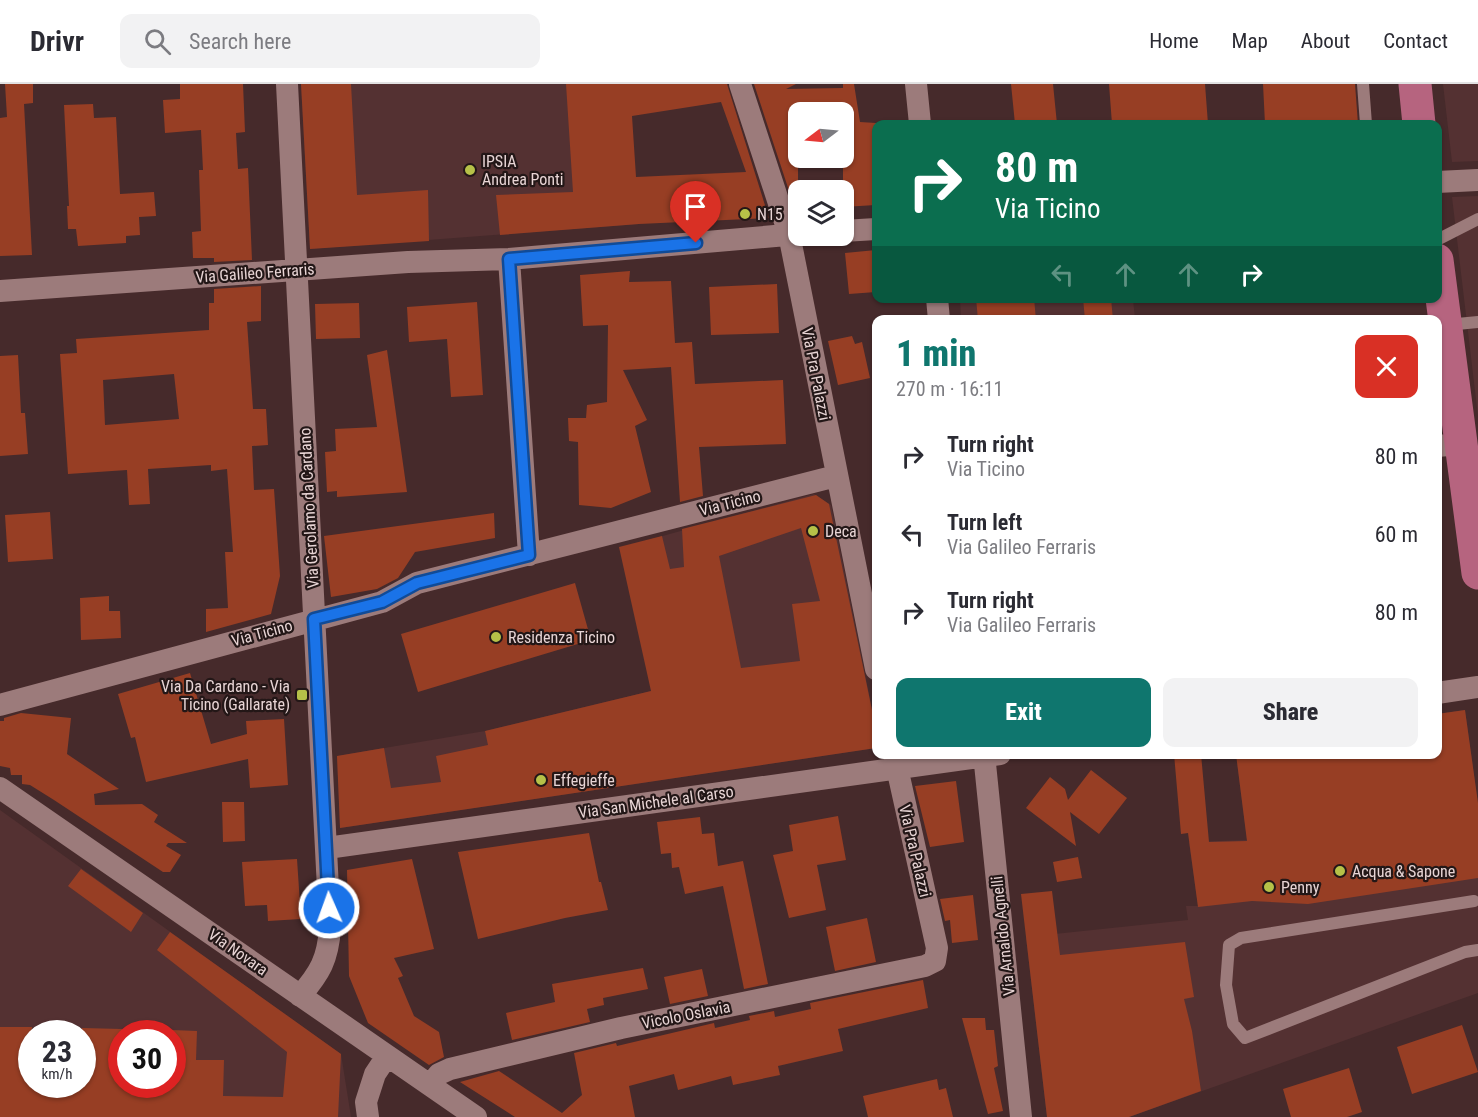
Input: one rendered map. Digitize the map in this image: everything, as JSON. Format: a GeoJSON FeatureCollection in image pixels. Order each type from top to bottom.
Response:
{"type":"FeatureCollection","features":[{"type":"Feature","properties":{"kind":"main road"},"geometry":{"type":"LineString","coordinates":[[1415,84],[1419,120]]}},
{"type":"Feature","properties":{"kind":"main road"},"geometry":{"type":"LineString","coordinates":[[1442,296],[1446,325],[1449,445],[1478,573]]}},
{"type":"Feature","properties":{"kind":"street","name":"Via Gerolamo da Cardano"},"geometry":{"type":"LineString","coordinates":[[287,84],[330,928],[328,949],[316,977],[300,996]]}},
{"type":"Feature","properties":{"kind":"street","name":"Via Pra Palazzi"},"geometry":{"type":"LineString","coordinates":[[740,84],[788,217]]}},
{"type":"Feature","properties":{"kind":"street"},"geometry":{"type":"LineString","coordinates":[[916,84],[920,120]]}},
{"type":"Feature","properties":{"kind":"street"},"geometry":{"type":"LineString","coordinates":[[1442,182],[1478,180]]}},
{"type":"Feature","properties":{"kind":"street"},"geometry":{"type":"LineString","coordinates":[[854,230],[872,229]]}},
{"type":"Feature","properties":{"kind":"street","name":"Via Galileo Ferraris"},"geometry":{"type":"LineString","coordinates":[[0,291],[408,262],[509,259],[788,235]]}},
{"type":"Feature","properties":{"kind":"street","name":"Via Pra Palazzi"},"geometry":{"type":"LineString","coordinates":[[796,246],[836,476],[872,650]]}},
{"type":"Feature","properties":{"kind":"street"},"geometry":{"type":"LineString","coordinates":[[509,259],[529,555]]}},
{"type":"Feature","properties":{"kind":"street","name":"Via Ticino"},"geometry":{"type":"LineString","coordinates":[[0,705],[382,602],[417,583],[836,476]]}},
{"type":"Feature","properties":{"kind":"street"},"geometry":{"type":"LineString","coordinates":[[1442,692],[1478,687]]}},
{"type":"Feature","properties":{"kind":"street","name":"Via San Michele al Carso"},"geometry":{"type":"LineString","coordinates":[[327,848],[895,762],[935,759]]}},
{"type":"Feature","properties":{"kind":"street","name":"Via Arnaldo Agnelli"},"geometry":{"type":"LineString","coordinates":[[989,759],[1021,1117]]}},
{"type":"Feature","properties":{"kind":"street","name":"Via Pra Palazzi"},"geometry":{"type":"LineString","coordinates":[[895,762],[937,948]]}},
{"type":"Feature","properties":{"kind":"street","name":"Via Novara"},"geometry":{"type":"LineString","coordinates":[[0,788],[476,1117]]}},
{"type":"Feature","properties":{"kind":"street","name":"Vicolo Oslavia"},"geometry":{"type":"LineString","coordinates":[[430,1085],[439,1074],[450,1069],[610,1030],[925,966],[935,960],[937,948]]}},
{"type":"Feature","properties":{"kind":"street"},"geometry":{"type":"LineString","coordinates":[[368,1117],[366,1101],[375,1074],[387,1056]]}},
{"type":"Feature","properties":{"kind":"lane"},"geometry":{"type":"LineString","coordinates":[[1364,84],[1366,120]]}},
{"type":"Feature","properties":{"kind":"lane"},"geometry":{"type":"LineString","coordinates":[[1442,237],[1478,219]]}},
{"type":"Feature","properties":{"kind":"lane"},"geometry":{"type":"LineString","coordinates":[[1446,325],[1478,322]]}},
{"type":"Feature","properties":{"kind":"lane"},"geometry":{"type":"LineString","coordinates":[[1474,901],[1241,938],[1229,945],[1226,985],[1233,1024],[1245,1038],[1465,952],[1478,950]]}},
{"type":"Feature","properties":{"kind":"shaded area","name":"IPSIA Andrea Ponti"},"geometry":{"type":"Polygon","coordinates":[[[301,84],[629,84],[639,224],[310,249],[301,84]]]}},
{"type":"Feature","properties":{"kind":"shaded area"},"geometry":{"type":"Polygon","coordinates":[[[1443,84],[1478,84],[1478,161],[1452,162],[1443,84]]]}},
{"type":"Feature","properties":{"kind":"shaded area"},"geometry":{"type":"Polygon","coordinates":[[[1478,196],[1478,416],[1452,197],[1478,196]]]}},
{"type":"Feature","properties":{"kind":"shaded area"},"geometry":{"type":"Polygon","coordinates":[[[960,303],[1133,303],[1135,315],[961,315],[960,303]]]}},
{"type":"Feature","properties":{"kind":"shaded area"},"geometry":{"type":"Polygon","coordinates":[[[814,494],[831,505],[872,709],[872,749],[340,828],[337,756],[485,731],[651,691],[641,542],[814,494]]]}},
{"type":"Feature","properties":{"kind":"shaded area"},"geometry":{"type":"Polygon","coordinates":[[[1465,710],[1478,804],[1478,993],[1129,1117],[1047,1117],[1026,937],[1188,920],[1186,906],[1198,906],[1189,842],[1247,840],[1237,759],[1442,759],[1442,713],[1465,710]]]}},
{"type":"Feature","properties":{"kind":"shaded area"},"geometry":{"type":"Polygon","coordinates":[[[0,810],[341,1054],[351,1117],[0,1117],[0,810]]]}},
{"type":"Feature","properties":{"kind":"building"},"geometry":{"type":"Polygon","coordinates":[[[5,84],[33,84],[33,103],[24,104],[32,255],[0,256],[0,118],[7,117],[5,84]]]}},
{"type":"Feature","properties":{"kind":"building"},"geometry":{"type":"Polygon","coordinates":[[[180,84],[243,84],[245,132],[236,133],[238,169],[248,168],[252,260],[214,262],[214,258],[193,258],[192,232],[201,231],[199,170],[203,170],[201,130],[165,133],[163,100],[180,99],[180,84]]]}},
{"type":"Feature","properties":{"kind":"building"},"geometry":{"type":"Polygon","coordinates":[[[301,84],[351,84],[357,195],[428,190],[429,241],[310,249],[301,84]]]}},
{"type":"Feature","properties":{"kind":"building"},"geometry":{"type":"Polygon","coordinates":[[[566,84],[727,84],[769,218],[639,224],[500,235],[496,195],[573,192],[566,84]],[[721,102],[632,116],[636,177],[746,172],[721,102]]]}},
{"type":"Feature","properties":{"kind":"building"},"geometry":{"type":"Polygon","coordinates":[[[754,84],[796,84],[786,89],[843,88],[843,84],[854,84],[860,122],[872,123],[872,205],[854,206],[854,180],[843,180],[843,168],[854,168],[854,102],[788,102],[788,168],[798,168],[798,180],[788,180],[788,188],[754,84]]]}},
{"type":"Feature","properties":{"kind":"building"},"geometry":{"type":"Polygon","coordinates":[[[1011,84],[1053,84],[1057,120],[1015,120],[1011,84]]]}},
{"type":"Feature","properties":{"kind":"building"},"geometry":{"type":"Polygon","coordinates":[[[1109,84],[1205,84],[1208,120],[1112,120],[1109,84]]]}},
{"type":"Feature","properties":{"kind":"building"},"geometry":{"type":"Polygon","coordinates":[[[1263,84],[1355,84],[1358,120],[1265,120],[1263,84]]]}},
{"type":"Feature","properties":{"kind":"building"},"geometry":{"type":"Polygon","coordinates":[[[93,104],[94,118],[116,117],[120,194],[154,192],[156,216],[139,217],[140,235],[126,236],[126,243],[78,246],[76,229],[68,229],[64,105],[93,104]]]}},
{"type":"Feature","properties":{"kind":"building"},"geometry":{"type":"Polygon","coordinates":[[[872,250],[872,292],[849,294],[845,253],[872,250]]]}},
{"type":"Feature","properties":{"kind":"building"},"geometry":{"type":"Polygon","coordinates":[[[630,271],[629,282],[671,281],[675,343],[692,342],[695,384],[783,380],[786,444],[699,447],[703,496],[680,502],[671,367],[623,370],[647,420],[635,426],[651,492],[611,508],[579,505],[578,442],[569,441],[568,418],[586,418],[587,405],[607,402],[608,325],[583,326],[580,275],[630,271]]]}},
{"type":"Feature","properties":{"kind":"building"},"geometry":{"type":"Polygon","coordinates":[[[777,284],[779,333],[711,335],[709,287],[777,284]]]}},
{"type":"Feature","properties":{"kind":"building"},"geometry":{"type":"Polygon","coordinates":[[[261,286],[261,321],[247,322],[253,409],[266,409],[268,445],[252,446],[254,490],[274,489],[280,576],[271,614],[206,632],[206,609],[228,608],[225,552],[233,552],[227,469],[211,471],[211,465],[148,469],[150,504],[129,505],[127,470],[68,474],[60,354],[77,353],[76,339],[209,330],[209,303],[214,303],[214,289],[261,286]],[[174,374],[103,380],[105,425],[179,419],[174,374]]]}},
{"type":"Feature","properties":{"kind":"building"},"geometry":{"type":"Polygon","coordinates":[[[477,302],[483,395],[451,397],[447,339],[409,342],[407,307],[477,302]]]}},
{"type":"Feature","properties":{"kind":"building"},"geometry":{"type":"Polygon","coordinates":[[[359,303],[360,338],[316,339],[315,304],[359,303]]]}},
{"type":"Feature","properties":{"kind":"building"},"geometry":{"type":"Polygon","coordinates":[[[976,303],[1034,303],[1036,315],[978,315],[976,303]]]}},
{"type":"Feature","properties":{"kind":"building"},"geometry":{"type":"Polygon","coordinates":[[[1083,303],[1111,303],[1113,315],[1085,315],[1083,303]]]}},
{"type":"Feature","properties":{"kind":"building"},"geometry":{"type":"Polygon","coordinates":[[[852,336],[855,344],[862,342],[870,378],[838,385],[828,341],[852,336]]]}},
{"type":"Feature","properties":{"kind":"building"},"geometry":{"type":"Polygon","coordinates":[[[387,350],[407,492],[337,497],[337,491],[327,492],[325,452],[336,451],[335,429],[377,427],[367,355],[387,350]]]}},
{"type":"Feature","properties":{"kind":"building"},"geometry":{"type":"Polygon","coordinates":[[[18,355],[21,413],[25,413],[28,454],[0,456],[0,356],[18,355]]]}},
{"type":"Feature","properties":{"kind":"building"},"geometry":{"type":"Polygon","coordinates":[[[816,495],[829,504],[872,710],[872,749],[340,828],[337,756],[384,748],[391,788],[441,782],[436,756],[488,745],[485,731],[651,691],[619,547],[662,536],[670,569],[684,567],[682,529],[816,495]],[[801,528],[719,556],[741,668],[800,661],[792,604],[820,601],[801,528]]]}},
{"type":"Feature","properties":{"kind":"building"},"geometry":{"type":"Polygon","coordinates":[[[50,512],[53,559],[8,562],[5,515],[50,512]]]}},
{"type":"Feature","properties":{"kind":"building"},"geometry":{"type":"Polygon","coordinates":[[[494,513],[495,538],[415,552],[398,578],[377,589],[331,597],[324,536],[494,513]]]}},
{"type":"Feature","properties":{"kind":"building","name":"Residenza Ticino"},"geometry":{"type":"Polygon","coordinates":[[[575,583],[591,640],[418,692],[401,634],[575,583]]]}},
{"type":"Feature","properties":{"kind":"building"},"geometry":{"type":"Polygon","coordinates":[[[109,596],[109,611],[120,611],[121,638],[81,640],[80,598],[109,596]]]}},
{"type":"Feature","properties":{"kind":"building"},"geometry":{"type":"Polygon","coordinates":[[[190,673],[211,744],[247,734],[246,721],[284,719],[288,785],[250,788],[248,759],[146,782],[135,737],[131,738],[118,694],[190,673]]]}},
{"type":"Feature","properties":{"kind":"building"},"geometry":{"type":"Polygon","coordinates":[[[1465,710],[1478,803],[1478,878],[1308,904],[1252,901],[1198,907],[1188,833],[1181,834],[1174,759],[1201,759],[1209,842],[1247,841],[1237,759],[1442,759],[1442,713],[1465,710]]]}},
{"type":"Feature","properties":{"kind":"building"},"geometry":{"type":"Polygon","coordinates":[[[21,713],[71,718],[67,754],[119,789],[94,794],[95,805],[142,804],[158,815],[154,822],[187,843],[168,843],[166,846],[181,855],[170,872],[163,872],[30,785],[22,784],[22,775],[11,775],[10,768],[0,766],[0,721],[21,713]]]}},
{"type":"Feature","properties":{"kind":"building"},"geometry":{"type":"Polygon","coordinates":[[[1091,770],[1127,798],[1099,834],[1070,812],[1076,846],[1026,808],[1050,777],[1065,789],[1068,800],[1091,770]]]}},
{"type":"Feature","properties":{"kind":"building"},"geometry":{"type":"Polygon","coordinates":[[[956,781],[964,842],[930,847],[915,786],[956,781]]]}},
{"type":"Feature","properties":{"kind":"building"},"geometry":{"type":"Polygon","coordinates":[[[222,802],[244,802],[245,841],[223,842],[222,802]]]}},
{"type":"Feature","properties":{"kind":"building"},"geometry":{"type":"Polygon","coordinates":[[[838,816],[846,860],[817,865],[826,910],[789,918],[773,855],[793,851],[789,825],[838,816]]]}},
{"type":"Feature","properties":{"kind":"building"},"geometry":{"type":"Polygon","coordinates":[[[700,817],[702,834],[714,833],[718,866],[743,861],[768,984],[744,989],[723,886],[685,894],[679,867],[672,868],[671,853],[661,854],[657,822],[700,817]]]}},
{"type":"Feature","properties":{"kind":"building"},"geometry":{"type":"Polygon","coordinates":[[[589,833],[599,882],[601,882],[608,910],[478,939],[458,852],[589,833]]]}},
{"type":"Feature","properties":{"kind":"building"},"geometry":{"type":"Polygon","coordinates":[[[1078,857],[1082,878],[1057,882],[1053,862],[1078,857]]]}},
{"type":"Feature","properties":{"kind":"building"},"geometry":{"type":"Polygon","coordinates":[[[297,859],[301,919],[268,921],[267,905],[245,906],[242,862],[297,859]]]}},
{"type":"Feature","properties":{"kind":"building"},"geometry":{"type":"Polygon","coordinates":[[[412,859],[434,949],[394,958],[403,976],[398,978],[414,1016],[439,1032],[444,1057],[429,1065],[368,1023],[349,976],[347,870],[412,859]]]}},
{"type":"Feature","properties":{"kind":"building"},"geometry":{"type":"Polygon","coordinates":[[[81,869],[143,913],[131,932],[68,886],[81,869]]]}},
{"type":"Feature","properties":{"kind":"building"},"geometry":{"type":"Polygon","coordinates":[[[1052,891],[1060,955],[1185,942],[1194,997],[1184,999],[1192,1031],[1201,1091],[1129,1117],[1047,1117],[1021,894],[1052,891]]]}},
{"type":"Feature","properties":{"kind":"building"},"geometry":{"type":"Polygon","coordinates":[[[973,895],[978,940],[952,943],[950,920],[945,921],[940,899],[973,895]]]}},
{"type":"Feature","properties":{"kind":"building"},"geometry":{"type":"Polygon","coordinates":[[[867,918],[876,962],[835,971],[826,927],[867,918]]]}},
{"type":"Feature","properties":{"kind":"building"},"geometry":{"type":"Polygon","coordinates":[[[170,932],[341,1054],[338,1117],[0,1117],[0,1027],[18,1027],[18,1098],[96,1098],[96,1028],[108,1029],[108,1098],[186,1098],[186,1031],[197,1031],[196,1060],[224,1060],[223,1096],[283,1097],[287,1052],[157,950],[170,932]]]}},
{"type":"Feature","properties":{"kind":"building"},"geometry":{"type":"Polygon","coordinates":[[[643,968],[648,989],[603,998],[604,1005],[587,1009],[590,1022],[512,1040],[506,1013],[555,1002],[552,984],[643,968]]]}},
{"type":"Feature","properties":{"kind":"building"},"geometry":{"type":"Polygon","coordinates":[[[702,969],[708,996],[670,1004],[664,977],[702,969]]]}},
{"type":"Feature","properties":{"kind":"building"},"geometry":{"type":"Polygon","coordinates":[[[923,980],[928,1008],[838,1029],[843,1051],[778,1066],[780,1075],[733,1085],[731,1076],[678,1090],[674,1074],[629,1086],[635,1117],[515,1117],[460,1082],[499,1071],[562,1113],[582,1095],[574,1053],[616,1043],[617,1046],[714,1023],[715,1028],[750,1020],[749,1016],[774,1011],[775,1017],[811,1009],[810,1003],[923,980]]]}},
{"type":"Feature","properties":{"kind":"building"},"geometry":{"type":"Polygon","coordinates":[[[962,1018],[985,1018],[986,1030],[994,1030],[998,1066],[994,1068],[1003,1111],[988,1114],[962,1018]]]}},
{"type":"Feature","properties":{"kind":"building"},"geometry":{"type":"Polygon","coordinates":[[[1462,1025],[1478,1072],[1412,1094],[1397,1047],[1462,1025]]]}},
{"type":"Feature","properties":{"kind":"building"},"geometry":{"type":"Polygon","coordinates":[[[1349,1068],[1362,1112],[1347,1117],[1291,1117],[1283,1089],[1349,1068]]]}},
{"type":"Feature","properties":{"kind":"building"},"geometry":{"type":"Polygon","coordinates":[[[937,1079],[939,1090],[946,1088],[953,1117],[868,1117],[863,1096],[937,1079]]]}},
{"type":"Feature","properties":{"kind":"place","name":"IPSIA Andrea Ponti"},"geometry":{"type":"Point","coordinates":[470,170]}},
{"type":"Feature","properties":{"kind":"place","name":"N15"},"geometry":{"type":"Point","coordinates":[745,214]}},
{"type":"Feature","properties":{"kind":"place","name":"Deca"},"geometry":{"type":"Point","coordinates":[813,531]}},
{"type":"Feature","properties":{"kind":"place","name":"Residenza Ticino"},"geometry":{"type":"Point","coordinates":[496,637]}},
{"type":"Feature","properties":{"kind":"place","name":"Via Da Cardano - Via Ticino (Gallarate)"},"geometry":{"type":"Point","coordinates":[302,695]}},
{"type":"Feature","properties":{"kind":"place","name":"Effegieffe"},"geometry":{"type":"Point","coordinates":[541,780]}},
{"type":"Feature","properties":{"kind":"place","name":"Acqua & Sapone"},"geometry":{"type":"Point","coordinates":[1340,871]}},
{"type":"Feature","properties":{"kind":"place","name":"Penny"},"geometry":{"type":"Point","coordinates":[1269,887]}},
{"type":"Feature","properties":{"kind":"route"},"geometry":{"type":"LineString","coordinates":[[329,908],[314,619],[382,602],[417,583],[529,555],[509,259],[696,243]]}}]}
